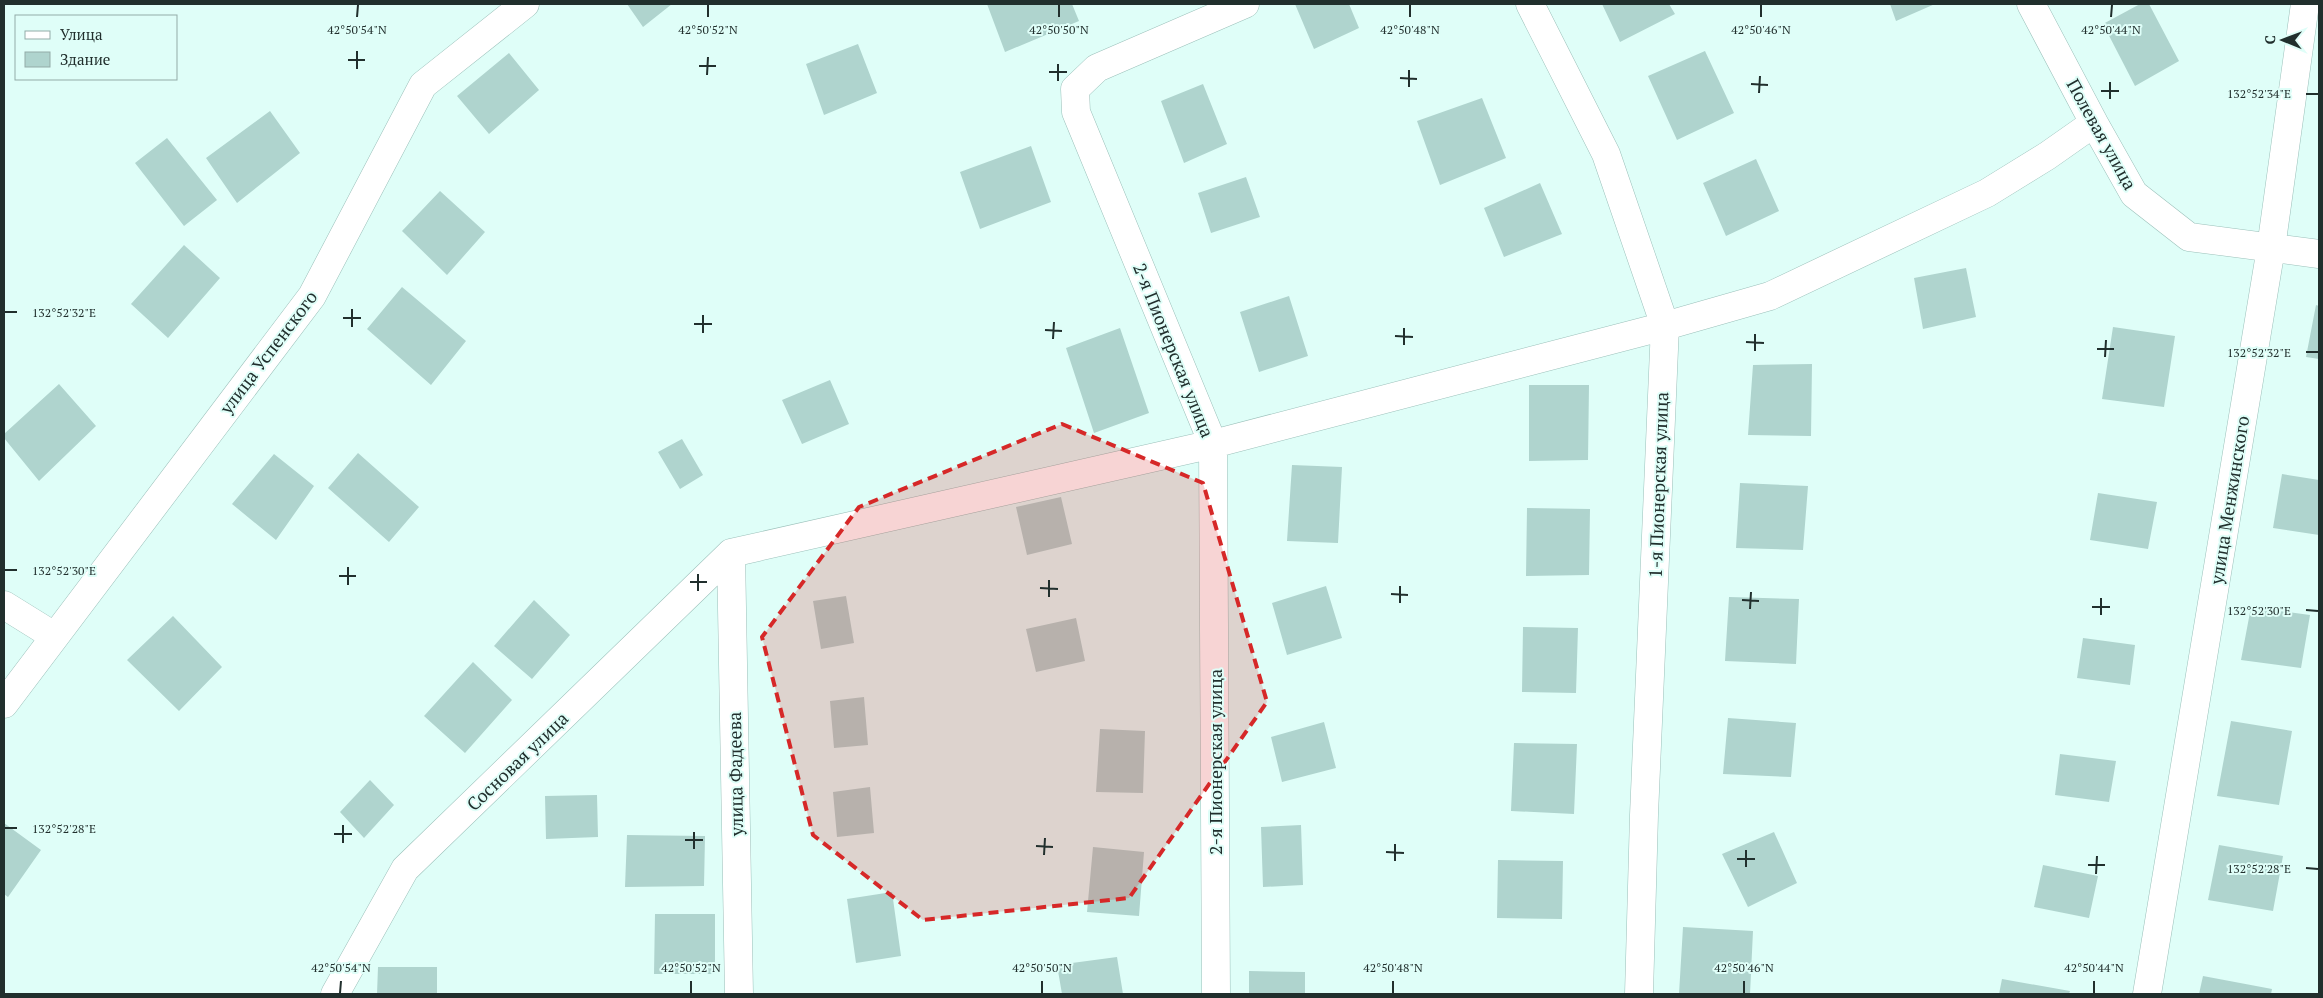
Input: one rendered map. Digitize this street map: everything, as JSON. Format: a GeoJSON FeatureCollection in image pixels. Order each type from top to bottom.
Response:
{"type":"FeatureCollection","features":[{"type":"Feature","properties":{"kind":"street","name":"улица Успенского"},"geometry":{"type":"LineString","coordinates":[[4,704],[312,296],[423,86],[525,4]]}},
{"type":"Feature","properties":{"kind":"street","name":"2-я Пионерская улица"},"geometry":{"type":"LineString","coordinates":[[1216,994],[1213,444],[1076,112],[1075,89],[1097,68],[1245,4]]}},
{"type":"Feature","properties":{"kind":"street","name":"1-я Пионерская улица"},"geometry":{"type":"LineString","coordinates":[[1530,4],[1606,154],[1665,326],[1644,815],[1640,994]]}},
{"type":"Feature","properties":{"kind":"street","name":"Полевая улица"},"geometry":{"type":"LineString","coordinates":[[2031,4],[2094,124],[2134,194],[2189,237],[2319,254]]}},
{"type":"Feature","properties":{"kind":"street","name":"улица Менжинского"},"geometry":{"type":"LineString","coordinates":[[2147,994],[2271,248],[2305,4]]}},
{"type":"Feature","properties":{"kind":"street"},"geometry":{"type":"LineString","coordinates":[[731,553],[1213,444],[1665,326],[1770,296],[1987,193],[2094,124]]}},
{"type":"Feature","properties":{"kind":"street","name":"Сосновая улица"},"geometry":{"type":"LineString","coordinates":[[335,994],[405,869],[731,553]]}},
{"type":"Feature","properties":{"kind":"street","name":"улица Фадеева"},"geometry":{"type":"LineString","coordinates":[[731,553],[739,994]]}},
{"type":"Feature","properties":{"kind":"street"},"geometry":{"type":"LineString","coordinates":[[4,605],[54,636]]}},
{"type":"Feature","properties":{"kind":"highlighted area"},"geometry":{"type":"Polygon","coordinates":[[[1062,424],[1203,483],[1267,702],[1129,898],[923,920],[813,835],[762,637],[859,507],[1062,424]]]}},
{"type":"Feature","properties":{"kind":"building"},"geometry":{"type":"Polygon","coordinates":[[[627,4],[672,4],[643,27],[627,4]]]}},
{"type":"Feature","properties":{"kind":"building"},"geometry":{"type":"Polygon","coordinates":[[[987,4],[1072,4],[1079,21],[1005,52],[987,4]]]}},
{"type":"Feature","properties":{"kind":"building"},"geometry":{"type":"Polygon","coordinates":[[[1295,4],[1349,4],[1359,28],[1314,49],[1295,4]]]}},
{"type":"Feature","properties":{"kind":"building"},"geometry":{"type":"Polygon","coordinates":[[[1602,4],[1669,4],[1675,14],[1620,42],[1602,4]]]}},
{"type":"Feature","properties":{"kind":"building"},"geometry":{"type":"Polygon","coordinates":[[[1890,4],[1935,4],[1896,21],[1890,4]]]}},
{"type":"Feature","properties":{"kind":"building"},"geometry":{"type":"Polygon","coordinates":[[[2140,4],[2149,4],[2179,61],[2135,86],[2103,24],[2140,4]]]}},
{"type":"Feature","properties":{"kind":"building"},"geometry":{"type":"Polygon","coordinates":[[[858,44],[877,93],[824,115],[806,64],[858,44]]]}},
{"type":"Feature","properties":{"kind":"building"},"geometry":{"type":"Polygon","coordinates":[[[1705,51],[1734,113],[1677,140],[1648,76],[1705,51]]]}},
{"type":"Feature","properties":{"kind":"building"},"geometry":{"type":"Polygon","coordinates":[[[509,53],[539,90],[489,134],[457,96],[509,53]]]}},
{"type":"Feature","properties":{"kind":"building"},"geometry":{"type":"Polygon","coordinates":[[[1203,84],[1227,144],[1184,163],[1161,101],[1203,84]]]}},
{"type":"Feature","properties":{"kind":"building"},"geometry":{"type":"Polygon","coordinates":[[[1482,98],[1506,158],[1440,185],[1417,121],[1482,98]]]}},
{"type":"Feature","properties":{"kind":"building"},"geometry":{"type":"Polygon","coordinates":[[[270,111],[300,153],[237,203],[206,158],[270,111]]]}},
{"type":"Feature","properties":{"kind":"building"},"geometry":{"type":"Polygon","coordinates":[[[167,138],[217,200],[184,226],[135,163],[167,138]]]}},
{"type":"Feature","properties":{"kind":"building"},"geometry":{"type":"Polygon","coordinates":[[[1031,146],[1051,202],[980,229],[960,172],[1031,146]]]}},
{"type":"Feature","properties":{"kind":"building"},"geometry":{"type":"Polygon","coordinates":[[[1756,159],[1779,211],[1726,236],[1703,183],[1756,159]]]}},
{"type":"Feature","properties":{"kind":"building"},"geometry":{"type":"Polygon","coordinates":[[[1246,177],[1260,217],[1211,233],[1198,193],[1246,177]]]}},
{"type":"Feature","properties":{"kind":"building"},"geometry":{"type":"Polygon","coordinates":[[[1540,183],[1562,234],[1504,257],[1484,208],[1540,183]]]}},
{"type":"Feature","properties":{"kind":"building"},"geometry":{"type":"Polygon","coordinates":[[[440,191],[485,232],[447,275],[402,231],[440,191]]]}},
{"type":"Feature","properties":{"kind":"building"},"geometry":{"type":"Polygon","coordinates":[[[184,245],[220,278],[168,338],[131,304],[184,245]]]}},
{"type":"Feature","properties":{"kind":"building"},"geometry":{"type":"Polygon","coordinates":[[[1966,268],[1976,317],[1923,329],[1914,278],[1966,268]]]}},
{"type":"Feature","properties":{"kind":"building"},"geometry":{"type":"Polygon","coordinates":[[[402,287],[466,341],[431,385],[367,329],[402,287]]]}},
{"type":"Feature","properties":{"kind":"building"},"geometry":{"type":"Polygon","coordinates":[[[1289,296],[1308,356],[1259,372],[1240,312],[1289,296]]]}},
{"type":"Feature","properties":{"kind":"building"},"geometry":{"type":"Polygon","coordinates":[[[2316,305],[2319,306],[2319,359],[2306,357],[2316,305]]]}},
{"type":"Feature","properties":{"kind":"building"},"geometry":{"type":"Polygon","coordinates":[[[2113,327],[2175,336],[2164,407],[2102,399],[2113,327]]]}},
{"type":"Feature","properties":{"kind":"building"},"geometry":{"type":"Polygon","coordinates":[[[1120,328],[1149,413],[1094,433],[1066,348],[1120,328]]]}},
{"type":"Feature","properties":{"kind":"building"},"geometry":{"type":"Polygon","coordinates":[[[1812,364],[1811,436],[1748,435],[1753,365],[1812,364]]]}},
{"type":"Feature","properties":{"kind":"building"},"geometry":{"type":"Polygon","coordinates":[[[830,380],[849,424],[802,444],[782,400],[830,380]]]}},
{"type":"Feature","properties":{"kind":"building"},"geometry":{"type":"Polygon","coordinates":[[[59,384],[96,426],[39,481],[4,438],[4,434],[59,384]]]}},
{"type":"Feature","properties":{"kind":"building"},"geometry":{"type":"Polygon","coordinates":[[[1529,385],[1589,385],[1588,460],[1529,461],[1529,385]]]}},
{"type":"Feature","properties":{"kind":"building"},"geometry":{"type":"Polygon","coordinates":[[[682,439],[703,475],[680,489],[658,452],[682,439]]]}},
{"type":"Feature","properties":{"kind":"building"},"geometry":{"type":"Polygon","coordinates":[[[358,453],[419,507],[389,542],[328,488],[358,453]]]}},
{"type":"Feature","properties":{"kind":"building"},"geometry":{"type":"Polygon","coordinates":[[[274,454],[314,486],[276,540],[232,504],[274,454]]]}},
{"type":"Feature","properties":{"kind":"building"},"geometry":{"type":"Polygon","coordinates":[[[1292,465],[1342,467],[1338,543],[1287,541],[1292,465]]]}},
{"type":"Feature","properties":{"kind":"building"},"geometry":{"type":"Polygon","coordinates":[[[2282,474],[2319,480],[2319,535],[2273,528],[2282,474]]]}},
{"type":"Feature","properties":{"kind":"building"},"geometry":{"type":"Polygon","coordinates":[[[1740,483],[1808,486],[1803,550],[1736,548],[1740,483]]]}},
{"type":"Feature","properties":{"kind":"building"},"geometry":{"type":"Polygon","coordinates":[[[2098,493],[2157,502],[2148,549],[2090,540],[2098,493]]]}},
{"type":"Feature","properties":{"kind":"building"},"geometry":{"type":"Polygon","coordinates":[[[1061,497],[1072,544],[1027,555],[1016,507],[1061,497]]]}},
{"type":"Feature","properties":{"kind":"building"},"geometry":{"type":"Polygon","coordinates":[[[1527,508],[1590,509],[1589,575],[1526,576],[1527,508]]]}},
{"type":"Feature","properties":{"kind":"building"},"geometry":{"type":"Polygon","coordinates":[[[1326,586],[1342,638],[1287,655],[1272,603],[1326,586]]]}},
{"type":"Feature","properties":{"kind":"building"},"geometry":{"type":"Polygon","coordinates":[[[846,596],[854,643],[821,649],[813,601],[846,596]]]}},
{"type":"Feature","properties":{"kind":"building"},"geometry":{"type":"Polygon","coordinates":[[[1729,597],[1799,599],[1796,664],[1725,661],[1729,597]]]}},
{"type":"Feature","properties":{"kind":"building"},"geometry":{"type":"Polygon","coordinates":[[[534,600],[570,635],[532,679],[494,646],[534,600]]]}},
{"type":"Feature","properties":{"kind":"building"},"geometry":{"type":"Polygon","coordinates":[[[2251,607],[2310,615],[2301,668],[2241,660],[2251,607]]]}},
{"type":"Feature","properties":{"kind":"building"},"geometry":{"type":"Polygon","coordinates":[[[173,616],[222,667],[179,711],[127,660],[173,616]]]}},
{"type":"Feature","properties":{"kind":"building"},"geometry":{"type":"Polygon","coordinates":[[[1076,618],[1085,661],[1036,672],[1026,629],[1076,618]]]}},
{"type":"Feature","properties":{"kind":"building"},"geometry":{"type":"Polygon","coordinates":[[[1523,627],[1578,628],[1576,693],[1522,692],[1523,627]]]}},
{"type":"Feature","properties":{"kind":"building"},"geometry":{"type":"Polygon","coordinates":[[[2083,638],[2135,645],[2130,685],[2077,678],[2083,638]]]}},
{"type":"Feature","properties":{"kind":"building"},"geometry":{"type":"Polygon","coordinates":[[[473,662],[512,700],[465,753],[424,716],[473,662]]]}},
{"type":"Feature","properties":{"kind":"building"},"geometry":{"type":"Polygon","coordinates":[[[864,697],[868,745],[834,748],[830,701],[864,697]]]}},
{"type":"Feature","properties":{"kind":"building"},"geometry":{"type":"Polygon","coordinates":[[[1728,718],[1796,723],[1791,777],[1723,774],[1728,718]]]}},
{"type":"Feature","properties":{"kind":"building"},"geometry":{"type":"Polygon","coordinates":[[[2231,721],[2292,731],[2279,805],[2217,796],[2231,721]]]}},
{"type":"Feature","properties":{"kind":"building"},"geometry":{"type":"Polygon","coordinates":[[[1324,722],[1336,768],[1282,782],[1271,737],[1324,722]]]}},
{"type":"Feature","properties":{"kind":"building"},"geometry":{"type":"Polygon","coordinates":[[[1100,729],[1145,731],[1143,793],[1096,792],[1100,729]]]}},
{"type":"Feature","properties":{"kind":"building"},"geometry":{"type":"Polygon","coordinates":[[[1514,743],[1577,744],[1574,814],[1511,811],[1514,743]]]}},
{"type":"Feature","properties":{"kind":"building"},"geometry":{"type":"Polygon","coordinates":[[[2060,754],[2116,761],[2109,802],[2055,795],[2060,754]]]}},
{"type":"Feature","properties":{"kind":"building"},"geometry":{"type":"Polygon","coordinates":[[[370,780],[394,805],[364,838],[340,812],[370,780]]]}},
{"type":"Feature","properties":{"kind":"building"},"geometry":{"type":"Polygon","coordinates":[[[870,787],[874,833],[837,837],[833,792],[870,787]]]}},
{"type":"Feature","properties":{"kind":"building"},"geometry":{"type":"Polygon","coordinates":[[[597,795],[598,837],[546,839],[545,796],[597,795]]]}},
{"type":"Feature","properties":{"kind":"building"},"geometry":{"type":"Polygon","coordinates":[[[4,823],[41,850],[8,897],[4,894],[4,823]]]}},
{"type":"Feature","properties":{"kind":"building"},"geometry":{"type":"Polygon","coordinates":[[[1301,825],[1303,885],[1263,887],[1261,827],[1301,825]]]}},
{"type":"Feature","properties":{"kind":"building"},"geometry":{"type":"Polygon","coordinates":[[[1774,832],[1797,883],[1748,907],[1722,854],[1774,832]]]}},
{"type":"Feature","properties":{"kind":"building"},"geometry":{"type":"Polygon","coordinates":[[[627,835],[705,836],[704,886],[625,887],[627,835]]]}},
{"type":"Feature","properties":{"kind":"building"},"geometry":{"type":"Polygon","coordinates":[[[2219,845],[2283,856],[2273,911],[2208,900],[2219,845]]]}},
{"type":"Feature","properties":{"kind":"building"},"geometry":{"type":"Polygon","coordinates":[[[1093,847],[1144,852],[1139,916],[1087,912],[1093,847]]]}},
{"type":"Feature","properties":{"kind":"building"},"geometry":{"type":"Polygon","coordinates":[[[1498,860],[1563,861],[1562,919],[1497,918],[1498,860]]]}},
{"type":"Feature","properties":{"kind":"building"},"geometry":{"type":"Polygon","coordinates":[[[2043,865],[2098,876],[2089,918],[2034,907],[2043,865]]]}},
{"type":"Feature","properties":{"kind":"building"},"geometry":{"type":"Polygon","coordinates":[[[892,892],[901,956],[856,963],[847,899],[892,892]]]}},
{"type":"Feature","properties":{"kind":"building"},"geometry":{"type":"Polygon","coordinates":[[[655,914],[715,914],[715,974],[654,974],[655,914]]]}},
{"type":"Feature","properties":{"kind":"building"},"geometry":{"type":"Polygon","coordinates":[[[1683,927],[1753,931],[1750,994],[1679,994],[1683,927]]]}},
{"type":"Feature","properties":{"kind":"building"},"geometry":{"type":"Polygon","coordinates":[[[1117,957],[1123,994],[1062,994],[1057,965],[1117,957]]]}},
{"type":"Feature","properties":{"kind":"building"},"geometry":{"type":"Polygon","coordinates":[[[378,967],[437,967],[437,994],[377,994],[378,967]]]}},
{"type":"Feature","properties":{"kind":"building"},"geometry":{"type":"Polygon","coordinates":[[[1249,971],[1305,972],[1305,994],[1249,994],[1249,971]]]}},
{"type":"Feature","properties":{"kind":"building"},"geometry":{"type":"Polygon","coordinates":[[[2203,976],[2272,989],[2271,994],[2199,994],[2203,976]]]}},
{"type":"Feature","properties":{"kind":"building"},"geometry":{"type":"Polygon","coordinates":[[[2002,979],[2070,991],[2069,994],[1999,994],[2002,979]]]}}]}
